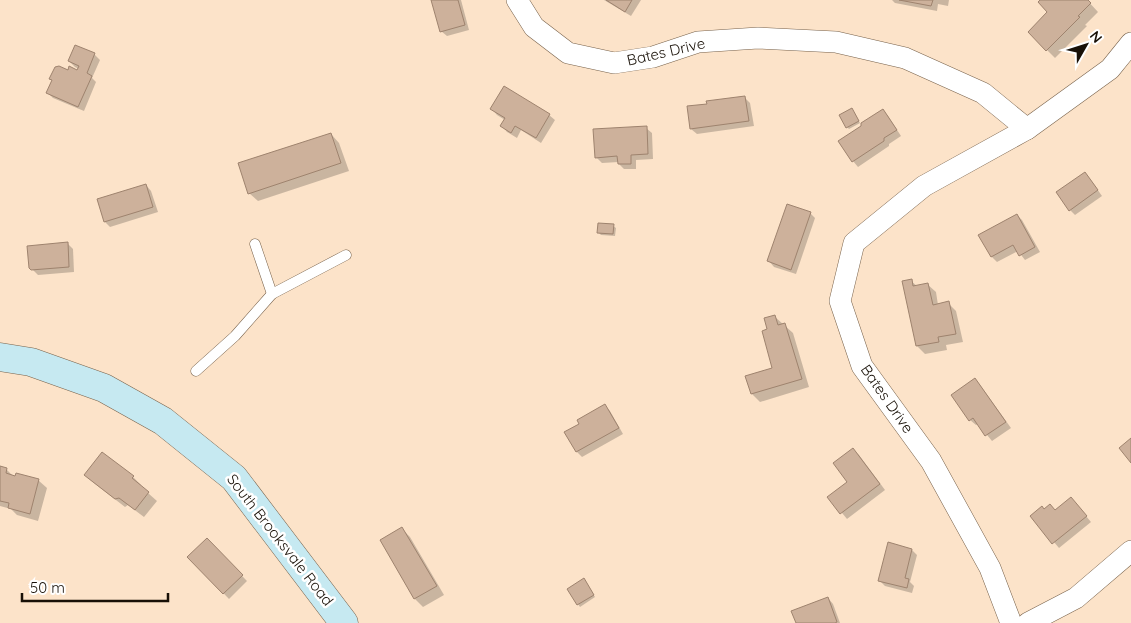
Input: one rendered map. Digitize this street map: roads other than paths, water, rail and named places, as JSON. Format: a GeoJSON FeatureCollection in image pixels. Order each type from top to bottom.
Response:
{"type":"FeatureCollection","features":[{"type":"Feature","properties":{"kind":"street","name":"Bates Drive"},"geometry":{"type":"LineString","coordinates":[[517,0],[534,28],[568,52],[614,63],[653,58],[698,42],[758,38],[836,42],[905,58],[983,93],[1027,129]]}},
{"type":"Feature","properties":{"kind":"street","name":"Bates Drive"},"geometry":{"type":"LineString","coordinates":[[1011,623],[990,568],[930,461],[862,366],[840,301],[854,244],[924,186],[1027,129],[1110,69],[1131,43]]}},
{"type":"Feature","properties":{"kind":"street","name":"South Brooksvale Road"},"geometry":{"type":"LineString","coordinates":[[0,357],[31,362],[104,388],[163,420],[234,478],[344,623]]}},
{"type":"Feature","properties":{"kind":"street"},"geometry":{"type":"LineString","coordinates":[[1028,623],[1076,598],[1131,551]]}},
{"type":"Feature","properties":{"kind":"lane"},"geometry":{"type":"LineString","coordinates":[[255,244],[272,294]]}},
{"type":"Feature","properties":{"kind":"lane"},"geometry":{"type":"LineString","coordinates":[[196,371],[235,336],[272,294],[346,256]]}}]}
